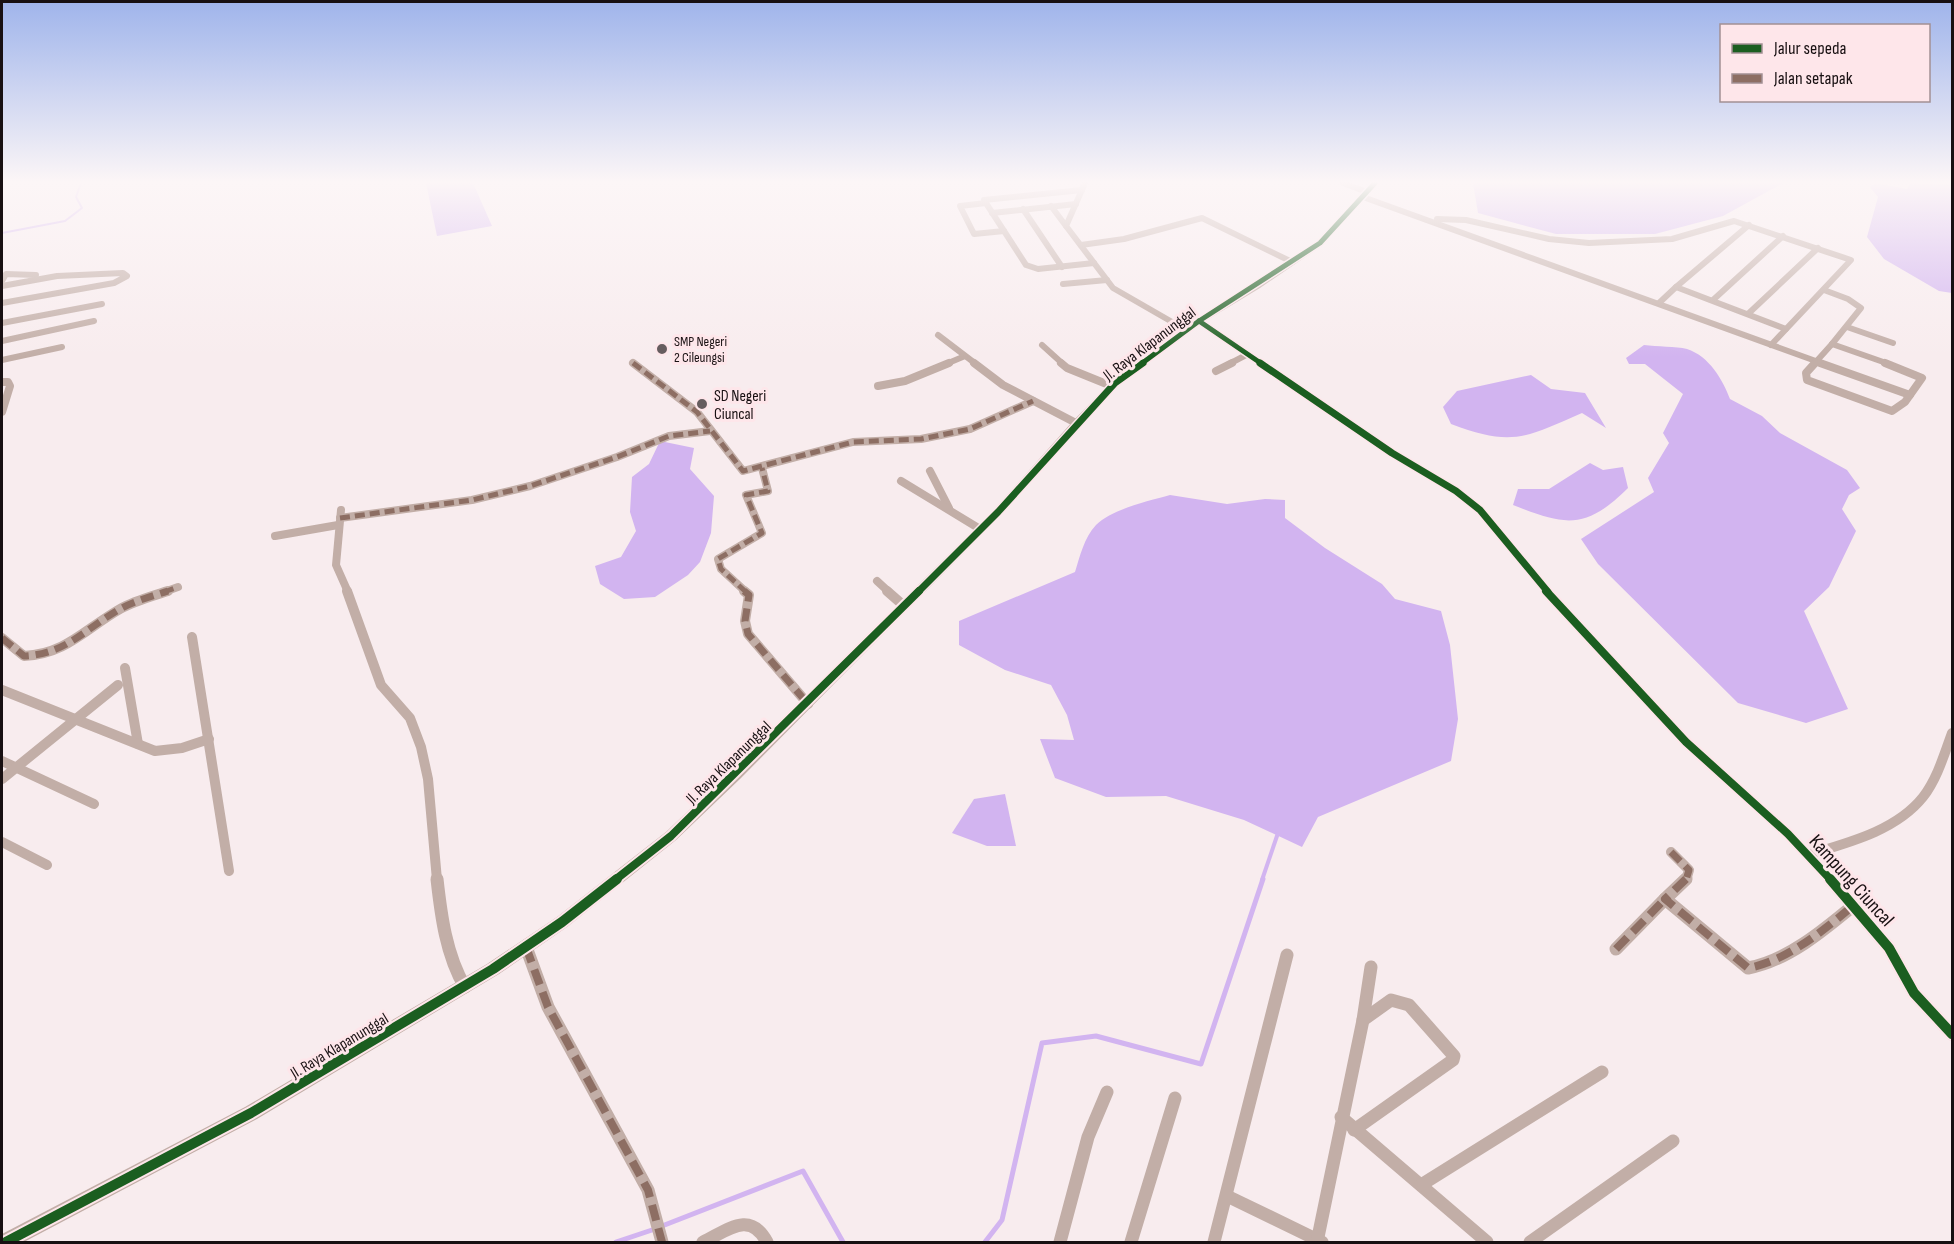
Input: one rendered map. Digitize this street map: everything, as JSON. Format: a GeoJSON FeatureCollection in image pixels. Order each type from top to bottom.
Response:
{"type":"FeatureCollection","features":[{"type":"Feature","properties":{"kind":"street"},"geometry":{"type":"LineString","coordinates":[[1011,241],[1026,265],[1038,269],[1094,263]]}},
{"type":"Feature","properties":{"kind":"street"},"geometry":{"type":"LineString","coordinates":[[1045,241],[1062,267]]}},
{"type":"Feature","properties":{"kind":"street"},"geometry":{"type":"LineString","coordinates":[[1078,241],[1107,280],[1122,293],[1186,330]]}},
{"type":"Feature","properties":{"kind":"street"},"geometry":{"type":"LineString","coordinates":[[1081,245],[1109,241]]}},
{"type":"Feature","properties":{"kind":"street"},"geometry":{"type":"LineString","coordinates":[[1249,241],[1292,262]]}},
{"type":"Feature","properties":{"kind":"street","name":"Jl. Raya Klapanunggal"},"geometry":{"type":"LineString","coordinates":[[6,1242],[250,1113],[465,987],[562,922],[670,836],[808,704],[980,529],[1115,383],[1199,321],[1322,241]]}},
{"type":"Feature","properties":{"kind":"street"},"geometry":{"type":"LineString","coordinates":[[1492,241],[1910,396]]}},
{"type":"Feature","properties":{"kind":"street"},"geometry":{"type":"LineString","coordinates":[[1569,241],[1579,243],[1635,241]]}},
{"type":"Feature","properties":{"kind":"street"},"geometry":{"type":"LineString","coordinates":[[1659,303],[1730,241]]}},
{"type":"Feature","properties":{"kind":"street"},"geometry":{"type":"LineString","coordinates":[[1713,300],[1777,241]]}},
{"type":"Feature","properties":{"kind":"street"},"geometry":{"type":"LineString","coordinates":[[1771,345],[1851,260],[1798,241]]}},
{"type":"Feature","properties":{"kind":"street"},"geometry":{"type":"LineString","coordinates":[[1749,314],[1818,248]]}},
{"type":"Feature","properties":{"kind":"street"},"geometry":{"type":"LineString","coordinates":[[2,281],[6,274],[57,276],[123,273],[127,276],[114,283],[2,303]]}},
{"type":"Feature","properties":{"kind":"street"},"geometry":{"type":"LineString","coordinates":[[2,286],[57,276]]}},
{"type":"Feature","properties":{"kind":"street"},"geometry":{"type":"LineString","coordinates":[[1063,284],[1107,280]]}},
{"type":"Feature","properties":{"kind":"street"},"geometry":{"type":"LineString","coordinates":[[1676,287],[1786,329]]}},
{"type":"Feature","properties":{"kind":"street"},"geometry":{"type":"LineString","coordinates":[[1824,290],[1848,299],[1861,308],[1861,311],[1847,327],[1831,344],[1816,361],[1805,376],[1809,382],[1886,411],[1896,410],[1910,396],[1922,378],[1921,375],[1831,344]]}},
{"type":"Feature","properties":{"kind":"street"},"geometry":{"type":"LineString","coordinates":[[2,322],[102,304]]}},
{"type":"Feature","properties":{"kind":"street"},"geometry":{"type":"LineString","coordinates":[[2,341],[94,321]]}},
{"type":"Feature","properties":{"kind":"street","name":"Kampung Ciuncal"},"geometry":{"type":"LineString","coordinates":[[1199,321],[1392,453],[1456,491],[1480,510],[1555,601],[1686,742],[1788,834],[1854,905],[1889,948],[1914,993],[1953,1034]]}},
{"type":"Feature","properties":{"kind":"street"},"geometry":{"type":"LineString","coordinates":[[1847,327],[1893,343]]}},
{"type":"Feature","properties":{"kind":"street"},"geometry":{"type":"LineString","coordinates":[[938,335],[1003,385],[1076,423]]}},
{"type":"Feature","properties":{"kind":"street"},"geometry":{"type":"LineString","coordinates":[[1042,345],[1067,368],[1109,385],[1115,383]]}},
{"type":"Feature","properties":{"kind":"street"},"geometry":{"type":"LineString","coordinates":[[2,360],[62,347]]}},
{"type":"Feature","properties":{"kind":"street"},"geometry":{"type":"LineString","coordinates":[[1216,371],[1248,354]]}},
{"type":"Feature","properties":{"kind":"street"},"geometry":{"type":"LineString","coordinates":[[878,386],[905,381],[966,356]]}},
{"type":"Feature","properties":{"kind":"street"},"geometry":{"type":"LineString","coordinates":[[633,363],[644,369],[697,412],[741,470],[762,468],[853,442],[921,439],[970,429],[1033,401]]}},
{"type":"Feature","properties":{"kind":"street"},"geometry":{"type":"LineString","coordinates":[[2,382],[8,382],[10,386],[2,412]]}},
{"type":"Feature","properties":{"kind":"street"},"geometry":{"type":"LineString","coordinates":[[276,536],[340,518],[472,500],[530,486],[606,461],[669,436],[710,431]]}},
{"type":"Feature","properties":{"kind":"street"},"geometry":{"type":"LineString","coordinates":[[762,468],[768,491],[746,495],[762,534],[718,559],[721,569],[746,589],[749,595],[745,621],[748,634],[808,704]]}},
{"type":"Feature","properties":{"kind":"street"},"geometry":{"type":"LineString","coordinates":[[930,471],[950,508]]}},
{"type":"Feature","properties":{"kind":"street"},"geometry":{"type":"LineString","coordinates":[[901,481],[924,498],[950,508],[980,529]]}},
{"type":"Feature","properties":{"kind":"street"},"geometry":{"type":"LineString","coordinates":[[340,518],[336,565],[341,580],[348,592],[381,685],[410,718],[421,747],[428,779],[440,909],[455,970],[465,987]]}},
{"type":"Feature","properties":{"kind":"street"},"geometry":{"type":"LineString","coordinates":[[877,581],[903,605]]}},
{"type":"Feature","properties":{"kind":"street"},"geometry":{"type":"LineString","coordinates":[[2,638],[24,656],[44,655],[62,648],[121,608],[178,587]]}},
{"type":"Feature","properties":{"kind":"street"},"geometry":{"type":"LineString","coordinates":[[192,637],[229,871]]}},
{"type":"Feature","properties":{"kind":"street"},"geometry":{"type":"LineString","coordinates":[[125,669],[138,744]]}},
{"type":"Feature","properties":{"kind":"street"},"geometry":{"type":"LineString","coordinates":[[2,779],[118,685]]}},
{"type":"Feature","properties":{"kind":"street"},"geometry":{"type":"LineString","coordinates":[[2,690],[73,720],[165,752],[209,739]]}},
{"type":"Feature","properties":{"kind":"street"},"geometry":{"type":"LineString","coordinates":[[1807,855],[1854,841],[1906,815],[1922,798],[1935,778],[1953,733]]}},
{"type":"Feature","properties":{"kind":"street"},"geometry":{"type":"LineString","coordinates":[[2,760],[94,804]]}},
{"type":"Feature","properties":{"kind":"street"},"geometry":{"type":"LineString","coordinates":[[2,842],[47,865]]}},
{"type":"Feature","properties":{"kind":"street"},"geometry":{"type":"LineString","coordinates":[[1616,949],[1686,880],[1689,870],[1671,852]]}},
{"type":"Feature","properties":{"kind":"street"},"geometry":{"type":"LineString","coordinates":[[1665,899],[1743,966],[1753,968],[1809,939],[1854,905]]}},
{"type":"Feature","properties":{"kind":"street"},"geometry":{"type":"LineString","coordinates":[[526,947],[548,1007],[648,1190],[662,1242]]}},
{"type":"Feature","properties":{"kind":"street"},"geometry":{"type":"LineString","coordinates":[[1214,1242],[1287,955]]}},
{"type":"Feature","properties":{"kind":"street"},"geometry":{"type":"LineString","coordinates":[[1227,1196],[1319,1241],[1341,1117],[1363,1020],[1371,967]]}},
{"type":"Feature","properties":{"kind":"street"},"geometry":{"type":"LineString","coordinates":[[1354,1130],[1453,1060],[1454,1056],[1409,1005],[1400,1001],[1391,1000],[1363,1020]]}},
{"type":"Feature","properties":{"kind":"street"},"geometry":{"type":"LineString","coordinates":[[1421,1185],[1602,1072]]}},
{"type":"Feature","properties":{"kind":"street"},"geometry":{"type":"LineString","coordinates":[[1060,1242],[1089,1137],[1107,1092]]}},
{"type":"Feature","properties":{"kind":"street"},"geometry":{"type":"LineString","coordinates":[[1131,1242],[1175,1098]]}},
{"type":"Feature","properties":{"kind":"street"},"geometry":{"type":"LineString","coordinates":[[1341,1117],[1487,1242]]}},
{"type":"Feature","properties":{"kind":"street"},"geometry":{"type":"LineString","coordinates":[[1530,1242],[1674,1141]]}},
{"type":"Feature","properties":{"kind":"street"},"geometry":{"type":"LineString","coordinates":[[703,1242],[743,1224],[751,1224],[760,1229],[767,1242]]}},
{"type":"Feature","properties":{"kind":"shaded area"},"geometry":{"type":"Polygon","coordinates":[[[1870,241],[1952,241],[1952,293],[1939,291],[1884,259],[1870,241]]]}},
{"type":"Feature","properties":{"kind":"shaded area"},"geometry":{"type":"Polygon","coordinates":[[[1644,345],[1683,348],[1695,352],[1714,370],[1730,399],[1762,416],[1780,433],[1847,470],[1860,488],[1849,495],[1842,509],[1856,531],[1829,587],[1804,611],[1848,709],[1806,723],[1738,703],[1598,564],[1581,539],[1654,492],[1648,478],[1669,443],[1663,433],[1683,394],[1645,364],[1629,364],[1626,358],[1644,345]]]}},
{"type":"Feature","properties":{"kind":"shaded area"},"geometry":{"type":"Polygon","coordinates":[[[1531,375],[1551,389],[1585,393],[1606,428],[1582,413],[1532,434],[1518,436],[1489,436],[1451,424],[1443,407],[1457,391],[1531,375]]]}},
{"type":"Feature","properties":{"kind":"shaded area"},"geometry":{"type":"Polygon","coordinates":[[[660,441],[694,448],[690,469],[714,496],[711,533],[700,562],[688,575],[655,597],[624,599],[600,584],[595,566],[621,557],[636,531],[630,512],[632,477],[649,464],[660,441]]]}},
{"type":"Feature","properties":{"kind":"shaded area"},"geometry":{"type":"Polygon","coordinates":[[[1590,463],[1603,470],[1623,467],[1628,488],[1600,511],[1574,520],[1561,520],[1513,505],[1518,489],[1549,489],[1590,463]]]}},
{"type":"Feature","properties":{"kind":"shaded area"},"geometry":{"type":"Polygon","coordinates":[[[1170,495],[1227,504],[1265,499],[1285,500],[1285,518],[1325,548],[1382,584],[1395,599],[1441,611],[1450,645],[1458,719],[1451,761],[1318,817],[1302,847],[1244,820],[1166,796],[1106,797],[1055,778],[1040,739],[1074,740],[1067,715],[1051,685],[1005,670],[959,645],[959,621],[1075,572],[1088,536],[1103,519],[1131,506],[1170,495]]]}},
{"type":"Feature","properties":{"kind":"shaded area"},"geometry":{"type":"Polygon","coordinates":[[[1005,794],[1016,846],[987,846],[952,833],[974,799],[1005,794]]]}},
{"type":"Feature","properties":{"kind":"waterway"},"geometry":{"type":"LineString","coordinates":[[1262,880],[1278,833]]}},
{"type":"Feature","properties":{"kind":"waterway"},"geometry":{"type":"LineString","coordinates":[[985,1242],[1002,1220],[1042,1043],[1096,1036],[1201,1064],[1263,879]]}},
{"type":"Feature","properties":{"kind":"waterway"},"geometry":{"type":"LineString","coordinates":[[662,1226],[803,1171],[843,1242]]}},
{"type":"Feature","properties":{"kind":"waterway"},"geometry":{"type":"LineString","coordinates":[[616,1242],[655,1229]]}},
{"type":"Feature","properties":{"kind":"marked path"},"geometry":{"type":"LineString","coordinates":[[633,363],[644,369],[697,412],[743,471],[853,442],[921,439],[970,429],[1033,401]]}},
{"type":"Feature","properties":{"kind":"marked path"},"geometry":{"type":"LineString","coordinates":[[340,518],[472,500],[530,486],[617,457],[669,436],[710,431]]}},
{"type":"Feature","properties":{"kind":"marked path"},"geometry":{"type":"LineString","coordinates":[[762,468],[768,491],[746,495],[762,533],[718,559],[721,569],[749,595],[745,621],[748,634],[808,704]]}},
{"type":"Feature","properties":{"kind":"marked path"},"geometry":{"type":"LineString","coordinates":[[2,638],[24,656],[44,655],[62,648],[121,608],[178,587]]}},
{"type":"Feature","properties":{"kind":"marked path"},"geometry":{"type":"LineString","coordinates":[[1671,852],[1689,870],[1686,880],[1665,899],[1748,968],[1759,966],[1787,953],[1854,905]]}},
{"type":"Feature","properties":{"kind":"marked path"},"geometry":{"type":"LineString","coordinates":[[1616,949],[1665,899]]}},
{"type":"Feature","properties":{"kind":"marked path"},"geometry":{"type":"LineString","coordinates":[[526,947],[548,1007],[648,1190],[662,1242]]}},
{"type":"Feature","properties":{"kind":"cycle path"},"geometry":{"type":"LineString","coordinates":[[6,1242],[251,1113],[493,969],[562,922],[671,836],[736,774],[998,512],[1076,423],[1115,383],[1199,321],[1257,286],[1322,241]]}},
{"type":"Feature","properties":{"kind":"cycle path"},"geometry":{"type":"LineString","coordinates":[[1199,321],[1392,453],[1456,491],[1480,510],[1555,601],[1686,742],[1788,834],[1854,905],[1889,948],[1914,993],[1952,1034]]}},
{"type":"Feature","properties":{"kind":"place","name":"SMP Negeri 2 Cileungsi"},"geometry":{"type":"Point","coordinates":[662,349]}},
{"type":"Feature","properties":{"kind":"place","name":"SD Negeri Ciuncal"},"geometry":{"type":"Point","coordinates":[702,404]}}]}
